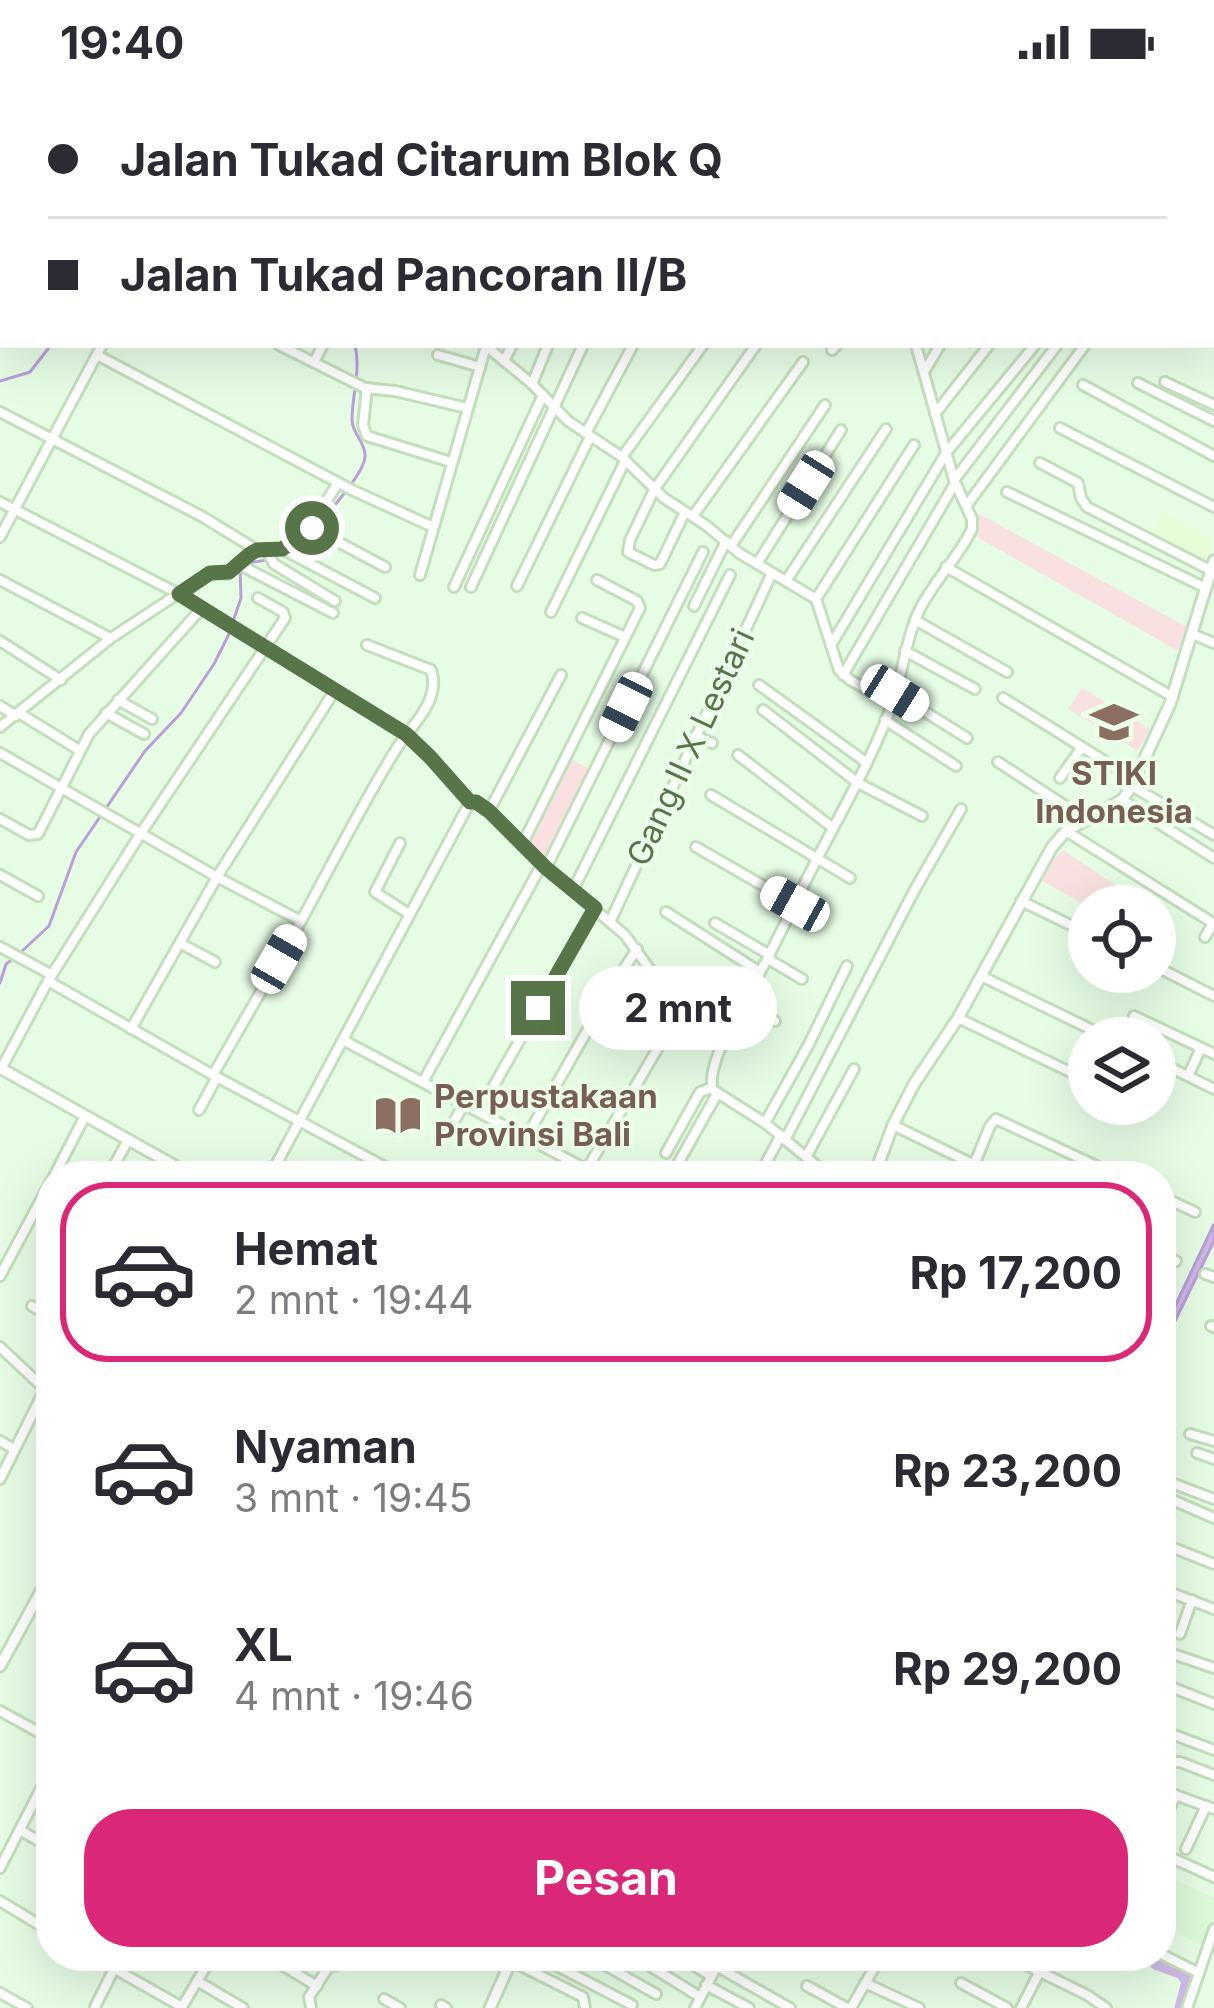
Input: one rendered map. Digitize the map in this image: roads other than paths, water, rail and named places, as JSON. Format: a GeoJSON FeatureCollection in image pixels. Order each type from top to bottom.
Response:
{"type":"FeatureCollection","features":[{"type":"Feature","properties":{"kind":"street"},"geometry":{"type":"LineString","coordinates":[[0,537],[101,348]]}},
{"type":"Feature","properties":{"kind":"street"},"geometry":{"type":"LineString","coordinates":[[286,348],[353,384],[467,408]]}},
{"type":"Feature","properties":{"kind":"street"},"geometry":{"type":"LineString","coordinates":[[314,362],[321,348]]}},
{"type":"Feature","properties":{"kind":"street"},"geometry":{"type":"LineString","coordinates":[[420,575],[485,348]]}},
{"type":"Feature","properties":{"kind":"street"},"geometry":{"type":"LineString","coordinates":[[489,348],[654,490],[757,564],[816,599],[843,676],[967,738]]}},
{"type":"Feature","properties":{"kind":"street"},"geometry":{"type":"LineString","coordinates":[[504,361],[510,348]]}},
{"type":"Feature","properties":{"kind":"street"},"geometry":{"type":"LineString","coordinates":[[532,384],[547,348]]}},
{"type":"Feature","properties":{"kind":"street"},"geometry":{"type":"LineString","coordinates":[[471,587],[582,348]]}},
{"type":"Feature","properties":{"kind":"street"},"geometry":{"type":"LineString","coordinates":[[517,586],[632,348]]}},
{"type":"Feature","properties":{"kind":"street"},"geometry":{"type":"LineString","coordinates":[[551,612],[623,459],[701,348]]}},
{"type":"Feature","properties":{"kind":"street"},"geometry":{"type":"LineString","coordinates":[[754,348],[654,490],[628,552],[660,564],[689,514],[802,362]]}},
{"type":"Feature","properties":{"kind":"street"},"geometry":{"type":"LineString","coordinates":[[679,1161],[714,1091],[710,1079],[721,1046],[867,763],[894,698],[915,620],[974,523],[955,482],[917,348]]}},
{"type":"Feature","properties":{"kind":"street"},"geometry":{"type":"LineString","coordinates":[[924,374],[938,348]]}},
{"type":"Feature","properties":{"kind":"street"},"geometry":{"type":"LineString","coordinates":[[934,415],[986,348]]}},
{"type":"Feature","properties":{"kind":"street"},"geometry":{"type":"LineString","coordinates":[[831,646],[946,453],[1033,348]]}},
{"type":"Feature","properties":{"kind":"street"},"geometry":{"type":"LineString","coordinates":[[843,676],[955,482],[1055,348]]}},
{"type":"Feature","properties":{"kind":"street"},"geometry":{"type":"LineString","coordinates":[[966,506],[1083,348]]}},
{"type":"Feature","properties":{"kind":"street"},"geometry":{"type":"LineString","coordinates":[[438,355],[480,367]]}},
{"type":"Feature","properties":{"kind":"street"},"geometry":{"type":"LineString","coordinates":[[97,356],[352,490],[433,527]]}},
{"type":"Feature","properties":{"kind":"street"},"geometry":{"type":"LineString","coordinates":[[1165,382],[1214,405]]}},
{"type":"Feature","properties":{"kind":"street"},"geometry":{"type":"LineString","coordinates":[[1138,383],[1214,421]]}},
{"type":"Feature","properties":{"kind":"street"},"geometry":{"type":"LineString","coordinates":[[1083,385],[1214,456]]}},
{"type":"Feature","properties":{"kind":"street"},"geometry":{"type":"LineString","coordinates":[[366,388],[363,425],[367,436],[452,462]]}},
{"type":"Feature","properties":{"kind":"street"},"geometry":{"type":"LineString","coordinates":[[454,587],[543,395]]}},
{"type":"Feature","properties":{"kind":"street"},"geometry":{"type":"LineString","coordinates":[[694,605],[729,544],[825,405]]}},
{"type":"Feature","properties":{"kind":"street"},"geometry":{"type":"LineString","coordinates":[[0,412],[203,517],[334,601]]}},
{"type":"Feature","properties":{"kind":"street"},"geometry":{"type":"LineString","coordinates":[[1060,428],[1214,507]]}},
{"type":"Feature","properties":{"kind":"street"},"geometry":{"type":"LineString","coordinates":[[786,580],[886,429]]}},
{"type":"Feature","properties":{"kind":"street"},"geometry":{"type":"LineString","coordinates":[[757,564],[841,430]]}},
{"type":"Feature","properties":{"kind":"street"},"geometry":{"type":"LineString","coordinates":[[816,599],[914,446]]}},
{"type":"Feature","properties":{"kind":"street"},"geometry":{"type":"LineString","coordinates":[[880,1161],[925,1065],[958,1018],[1052,847],[1066,831],[1122,800],[1134,783],[1173,697],[1208,592],[1213,568],[1087,508],[1078,483],[1040,463]]}},
{"type":"Feature","properties":{"kind":"street"},"geometry":{"type":"LineString","coordinates":[[285,551],[311,528],[340,483]]}},
{"type":"Feature","properties":{"kind":"street"},"geometry":{"type":"LineString","coordinates":[[1006,492],[1208,592]]}},
{"type":"Feature","properties":{"kind":"street"},"geometry":{"type":"LineString","coordinates":[[0,502],[179,594],[406,734],[470,802],[489,811],[610,922],[656,979],[721,1046]]}},
{"type":"Feature","properties":{"kind":"street"},"geometry":{"type":"LineString","coordinates":[[311,528],[385,567]]}},
{"type":"Feature","properties":{"kind":"street"},"geometry":{"type":"LineString","coordinates":[[0,728],[111,638],[210,573],[226,574],[264,552],[285,551],[374,598]]}},
{"type":"Feature","properties":{"kind":"street"},"geometry":{"type":"LineString","coordinates":[[423,1082],[544,866],[703,552]]}},
{"type":"Feature","properties":{"kind":"street"},"geometry":{"type":"LineString","coordinates":[[241,565],[333,613]]}},
{"type":"Feature","properties":{"kind":"street"},"geometry":{"type":"LineString","coordinates":[[946,567],[1173,697]]}},
{"type":"Feature","properties":{"kind":"street","name":"Gang II X Lestari"},"geometry":{"type":"LineString","coordinates":[[610,922],[772,573]]}},
{"type":"Feature","properties":{"kind":"street"},"geometry":{"type":"LineString","coordinates":[[573,890],[730,574]]}},
{"type":"Feature","properties":{"kind":"street"},"geometry":{"type":"LineString","coordinates":[[0,580],[111,638]]}},
{"type":"Feature","properties":{"kind":"street"},"geometry":{"type":"LineString","coordinates":[[522,845],[640,603],[597,580]]}},
{"type":"Feature","properties":{"kind":"street"},"geometry":{"type":"LineString","coordinates":[[0,1084],[2,1070],[50,978],[286,616],[258,598]]}},
{"type":"Feature","properties":{"kind":"street"},"geometry":{"type":"LineString","coordinates":[[0,818],[35,836],[79,750],[106,713],[201,609]]}},
{"type":"Feature","properties":{"kind":"street"},"geometry":{"type":"LineString","coordinates":[[582,618],[625,637]]}},
{"type":"Feature","properties":{"kind":"street"},"geometry":{"type":"LineString","coordinates":[[915,620],[1007,672]]}},
{"type":"Feature","properties":{"kind":"street"},"geometry":{"type":"LineString","coordinates":[[1192,634],[1214,643]]}},
{"type":"Feature","properties":{"kind":"street"},"geometry":{"type":"LineString","coordinates":[[0,641],[61,680]]}},
{"type":"Feature","properties":{"kind":"street"},"geometry":{"type":"LineString","coordinates":[[199,1111],[360,809],[418,721],[431,691],[433,672],[368,645]]}},
{"type":"Feature","properties":{"kind":"street"},"geometry":{"type":"LineString","coordinates":[[905,651],[975,689]]}},
{"type":"Feature","properties":{"kind":"street"},"geometry":{"type":"LineString","coordinates":[[489,811],[561,675]]}},
{"type":"Feature","properties":{"kind":"street"},"geometry":{"type":"LineString","coordinates":[[759,686],[867,763]]}},
{"type":"Feature","properties":{"kind":"street"},"geometry":{"type":"LineString","coordinates":[[131,1029],[217,877],[335,690]]}},
{"type":"Feature","properties":{"kind":"street"},"geometry":{"type":"LineString","coordinates":[[1003,698],[1214,836]]}},
{"type":"Feature","properties":{"kind":"street"},"geometry":{"type":"LineString","coordinates":[[118,700],[152,719]]}},
{"type":"Feature","properties":{"kind":"street"},"geometry":{"type":"LineString","coordinates":[[0,706],[79,750]]}},
{"type":"Feature","properties":{"kind":"street"},"geometry":{"type":"LineString","coordinates":[[763,710],[858,783],[922,816]]}},
{"type":"Feature","properties":{"kind":"street"},"geometry":{"type":"LineString","coordinates":[[106,713],[144,734]]}},
{"type":"Feature","properties":{"kind":"street"},"geometry":{"type":"LineString","coordinates":[[885,720],[956,766]]}},
{"type":"Feature","properties":{"kind":"street"},"geometry":{"type":"LineString","coordinates":[[695,736],[712,743]]}},
{"type":"Feature","properties":{"kind":"street"},"geometry":{"type":"LineString","coordinates":[[1060,778],[1082,747]]}},
{"type":"Feature","properties":{"kind":"street"},"geometry":{"type":"LineString","coordinates":[[0,753],[301,921]]}},
{"type":"Feature","properties":{"kind":"street"},"geometry":{"type":"LineString","coordinates":[[738,754],[833,828]]}},
{"type":"Feature","properties":{"kind":"street"},"geometry":{"type":"LineString","coordinates":[[998,762],[1087,820]]}},
{"type":"Feature","properties":{"kind":"street"},"geometry":{"type":"LineString","coordinates":[[711,795],[850,878]]}},
{"type":"Feature","properties":{"kind":"street"},"geometry":{"type":"LineString","coordinates":[[1122,800],[1214,858]]}},
{"type":"Feature","properties":{"kind":"street"},"geometry":{"type":"LineString","coordinates":[[278,1161],[470,802]]}},
{"type":"Feature","properties":{"kind":"street"},"geometry":{"type":"LineString","coordinates":[[768,1161],[961,809]]}},
{"type":"Feature","properties":{"kind":"street"},"geometry":{"type":"LineString","coordinates":[[1066,831],[1213,923],[1205,937]]}},
{"type":"Feature","properties":{"kind":"street"},"geometry":{"type":"LineString","coordinates":[[400,843],[375,892],[409,914]]}},
{"type":"Feature","properties":{"kind":"street"},"geometry":{"type":"LineString","coordinates":[[696,847],[795,904]]}},
{"type":"Feature","properties":{"kind":"street"},"geometry":{"type":"LineString","coordinates":[[0,875],[38,896]]}},
{"type":"Feature","properties":{"kind":"street"},"geometry":{"type":"LineString","coordinates":[[1021,901],[1068,924]]}},
{"type":"Feature","properties":{"kind":"street"},"geometry":{"type":"LineString","coordinates":[[479,1112],[595,908]]}},
{"type":"Feature","properties":{"kind":"street"},"geometry":{"type":"LineString","coordinates":[[666,912],[760,972]]}},
{"type":"Feature","properties":{"kind":"street"},"geometry":{"type":"LineString","coordinates":[[715,922],[802,979]]}},
{"type":"Feature","properties":{"kind":"street"},"geometry":{"type":"LineString","coordinates":[[180,943],[215,962]]}},
{"type":"Feature","properties":{"kind":"street"},"geometry":{"type":"LineString","coordinates":[[4,950],[131,1029],[374,1161]]}},
{"type":"Feature","properties":{"kind":"street"},"geometry":{"type":"LineString","coordinates":[[526,1138],[637,950]]}},
{"type":"Feature","properties":{"kind":"street"},"geometry":{"type":"LineString","coordinates":[[765,1123],[847,966]]}},
{"type":"Feature","properties":{"kind":"street"},"geometry":{"type":"LineString","coordinates":[[981,976],[1068,1018]]}},
{"type":"Feature","properties":{"kind":"street"},"geometry":{"type":"LineString","coordinates":[[1176,976],[1214,995]]}},
{"type":"Feature","properties":{"kind":"street"},"geometry":{"type":"LineString","coordinates":[[742,1004],[775,1021]]}},
{"type":"Feature","properties":{"kind":"street"},"geometry":{"type":"LineString","coordinates":[[598,1161],[683,1005]]}},
{"type":"Feature","properties":{"kind":"street"},"geometry":{"type":"LineString","coordinates":[[1134,1016],[1214,1054]]}},
{"type":"Feature","properties":{"kind":"street"},"geometry":{"type":"LineString","coordinates":[[958,1018],[1068,1071]]}},
{"type":"Feature","properties":{"kind":"street"},"geometry":{"type":"LineString","coordinates":[[343,1040],[569,1161]]}},
{"type":"Feature","properties":{"kind":"street"},"geometry":{"type":"LineString","coordinates":[[1188,1076],[1201,1048]]}},
{"type":"Feature","properties":{"kind":"street"},"geometry":{"type":"LineString","coordinates":[[806,1157],[854,1069]]}},
{"type":"Feature","properties":{"kind":"street"},"geometry":{"type":"LineString","coordinates":[[2,1070],[165,1161]]}},
{"type":"Feature","properties":{"kind":"street"},"geometry":{"type":"LineString","coordinates":[[1176,1070],[1214,1089]]}},
{"type":"Feature","properties":{"kind":"street"},"geometry":{"type":"LineString","coordinates":[[666,1153],[700,1092],[714,1091],[765,1123],[811,1161]]}},
{"type":"Feature","properties":{"kind":"street"},"geometry":{"type":"LineString","coordinates":[[448,1132],[464,1104]]}},
{"type":"Feature","properties":{"kind":"street"},"geometry":{"type":"LineString","coordinates":[[61,1161],[86,1117]]}},
{"type":"Feature","properties":{"kind":"street"},"geometry":{"type":"LineString","coordinates":[[976,1161],[996,1119],[1086,1161]]}},
{"type":"Feature","properties":{"kind":"street"},"geometry":{"type":"LineString","coordinates":[[893,1125],[966,1161]]}},
{"type":"Feature","properties":{"kind":"street"},"geometry":{"type":"LineString","coordinates":[[117,1161],[128,1140]]}},
{"type":"Feature","properties":{"kind":"street"},"geometry":{"type":"LineString","coordinates":[[1176,1203],[1195,1212]]}},
{"type":"Feature","properties":{"kind":"street"},"geometry":{"type":"LineString","coordinates":[[2,1270],[36,1207]]}},
{"type":"Feature","properties":{"kind":"street"},"geometry":{"type":"LineString","coordinates":[[32,1306],[36,1308]]}},
{"type":"Feature","properties":{"kind":"street"},"geometry":{"type":"LineString","coordinates":[[0,1348],[36,1381]]}},
{"type":"Feature","properties":{"kind":"street"},"geometry":{"type":"LineString","coordinates":[[0,1479],[36,1412]]}},
{"type":"Feature","properties":{"kind":"street"},"geometry":{"type":"LineString","coordinates":[[1190,1434],[1214,1441]]}},
{"type":"Feature","properties":{"kind":"street"},"geometry":{"type":"LineString","coordinates":[[0,1441],[14,1448]]}},
{"type":"Feature","properties":{"kind":"street"},"geometry":{"type":"LineString","coordinates":[[1197,1453],[1214,1459]]}},
{"type":"Feature","properties":{"kind":"street"},"geometry":{"type":"LineString","coordinates":[[1176,1485],[1214,1499]]}},
{"type":"Feature","properties":{"kind":"street"},"geometry":{"type":"LineString","coordinates":[[1176,1502],[1214,1517]]}},
{"type":"Feature","properties":{"kind":"street"},"geometry":{"type":"LineString","coordinates":[[1176,1549],[1214,1564]]}},
{"type":"Feature","properties":{"kind":"street"},"geometry":{"type":"LineString","coordinates":[[1176,1594],[1214,1609]]}},
{"type":"Feature","properties":{"kind":"street"},"geometry":{"type":"LineString","coordinates":[[0,1666],[36,1600]]}},
{"type":"Feature","properties":{"kind":"street"},"geometry":{"type":"LineString","coordinates":[[1180,1634],[1192,1600]]}},
{"type":"Feature","properties":{"kind":"street"},"geometry":{"type":"LineString","coordinates":[[1176,1655],[1214,1668]]}},
{"type":"Feature","properties":{"kind":"street"},"geometry":{"type":"LineString","coordinates":[[1176,1689],[1214,1704]]}},
{"type":"Feature","properties":{"kind":"street"},"geometry":{"type":"LineString","coordinates":[[0,1711],[36,1731]]}},
{"type":"Feature","properties":{"kind":"street"},"geometry":{"type":"LineString","coordinates":[[1176,1736],[1214,1750]]}},
{"type":"Feature","properties":{"kind":"street"},"geometry":{"type":"LineString","coordinates":[[1176,1762],[1214,1775]]}},
{"type":"Feature","properties":{"kind":"street"},"geometry":{"type":"LineString","coordinates":[[1176,1796],[1210,1808],[1186,1849]]}},
{"type":"Feature","properties":{"kind":"street"},"geometry":{"type":"LineString","coordinates":[[0,1868],[36,1799]]}},
{"type":"Feature","properties":{"kind":"street"},"geometry":{"type":"LineString","coordinates":[[20,1830],[36,1839]]}},
{"type":"Feature","properties":{"kind":"street"},"geometry":{"type":"LineString","coordinates":[[1176,1860],[1214,1877]]}},
{"type":"Feature","properties":{"kind":"street"},"geometry":{"type":"LineString","coordinates":[[0,1901],[36,1922]]}},
{"type":"Feature","properties":{"kind":"street"},"geometry":{"type":"LineString","coordinates":[[1187,2008],[1214,1929]]}},
{"type":"Feature","properties":{"kind":"street"},"geometry":{"type":"LineString","coordinates":[[1176,1962],[1199,1973]]}},
{"type":"Feature","properties":{"kind":"street"},"geometry":{"type":"LineString","coordinates":[[94,2007],[113,1971]]}},
{"type":"Feature","properties":{"kind":"street"},"geometry":{"type":"LineString","coordinates":[[116,1971],[182,2007],[203,1971]]}},
{"type":"Feature","properties":{"kind":"street"},"geometry":{"type":"LineString","coordinates":[[292,1971],[317,1986]]}},
{"type":"Feature","properties":{"kind":"street"},"geometry":{"type":"LineString","coordinates":[[311,2008],[308,2000],[326,1971]]}},
{"type":"Feature","properties":{"kind":"street"},"geometry":{"type":"LineString","coordinates":[[494,2006],[507,1971]]}},
{"type":"Feature","properties":{"kind":"street"},"geometry":{"type":"LineString","coordinates":[[536,1971],[584,1997],[585,2008]]}},
{"type":"Feature","properties":{"kind":"street"},"geometry":{"type":"LineString","coordinates":[[567,1971],[632,2005]]}},
{"type":"Feature","properties":{"kind":"street"},"geometry":{"type":"LineString","coordinates":[[615,1971],[656,1994]]}},
{"type":"Feature","properties":{"kind":"street"},"geometry":{"type":"LineString","coordinates":[[658,1971],[700,1997]]}},
{"type":"Feature","properties":{"kind":"street"},"geometry":{"type":"LineString","coordinates":[[703,1971],[749,2008]]}},
{"type":"Feature","properties":{"kind":"street"},"geometry":{"type":"LineString","coordinates":[[695,2008],[714,1971]]}},
{"type":"Feature","properties":{"kind":"street"},"geometry":{"type":"LineString","coordinates":[[807,1986],[849,2008],[872,1971]]}},
{"type":"Feature","properties":{"kind":"street"},"geometry":{"type":"LineString","coordinates":[[1021,2008],[1040,1971],[1106,2008]]}},
{"type":"Feature","properties":{"kind":"street"},"geometry":{"type":"LineString","coordinates":[[711,1976],[790,2008]]}},
{"type":"Feature","properties":{"kind":"street"},"geometry":{"type":"LineString","coordinates":[[197,1981],[243,2008]]}},
{"type":"Feature","properties":{"kind":"street"},"geometry":{"type":"LineString","coordinates":[[865,1983],[919,2008]]}},
{"type":"Feature","properties":{"kind":"street"},"geometry":{"type":"LineString","coordinates":[[961,1983],[1007,2008]]}},
{"type":"Feature","properties":{"kind":"street"},"geometry":{"type":"LineString","coordinates":[[0,1994],[26,2008]]}},
{"type":"Feature","properties":{"kind":"street"},"geometry":{"type":"LineString","coordinates":[[384,1999],[400,2008]]}},
{"type":"Feature","properties":{"kind":"waterway"},"geometry":{"type":"LineString","coordinates":[[0,381],[30,372],[49,348]]}},
{"type":"Feature","properties":{"kind":"waterway"},"geometry":{"type":"LineString","coordinates":[[318,525],[364,462],[352,420],[356,348]]}},
{"type":"Feature","properties":{"kind":"waterway"},"geometry":{"type":"LineString","coordinates":[[292,549],[313,533]]}},
{"type":"Feature","properties":{"kind":"waterway"},"geometry":{"type":"LineString","coordinates":[[247,563],[267,560]]}},
{"type":"Feature","properties":{"kind":"waterway"},"geometry":{"type":"LineString","coordinates":[[20,953],[49,926],[76,852],[145,751],[181,713],[214,664],[241,598],[240,569]]}},
{"type":"Feature","properties":{"kind":"waterway"},"geometry":{"type":"LineString","coordinates":[[0,983],[6,964],[13,959]]}},
{"type":"Feature","properties":{"kind":"waterway"},"geometry":{"type":"LineString","coordinates":[[1176,1969],[1189,1982],[1182,2008]]}},
{"type":"Feature","properties":{"kind":"place","name":"STIKI Indonesia"},"geometry":{"type":"Point","coordinates":[1114,722]}},
{"type":"Feature","properties":{"kind":"place","name":"Perpustakaan Provinsi Bali"},"geometry":{"type":"Point","coordinates":[398,1115]}}]}
